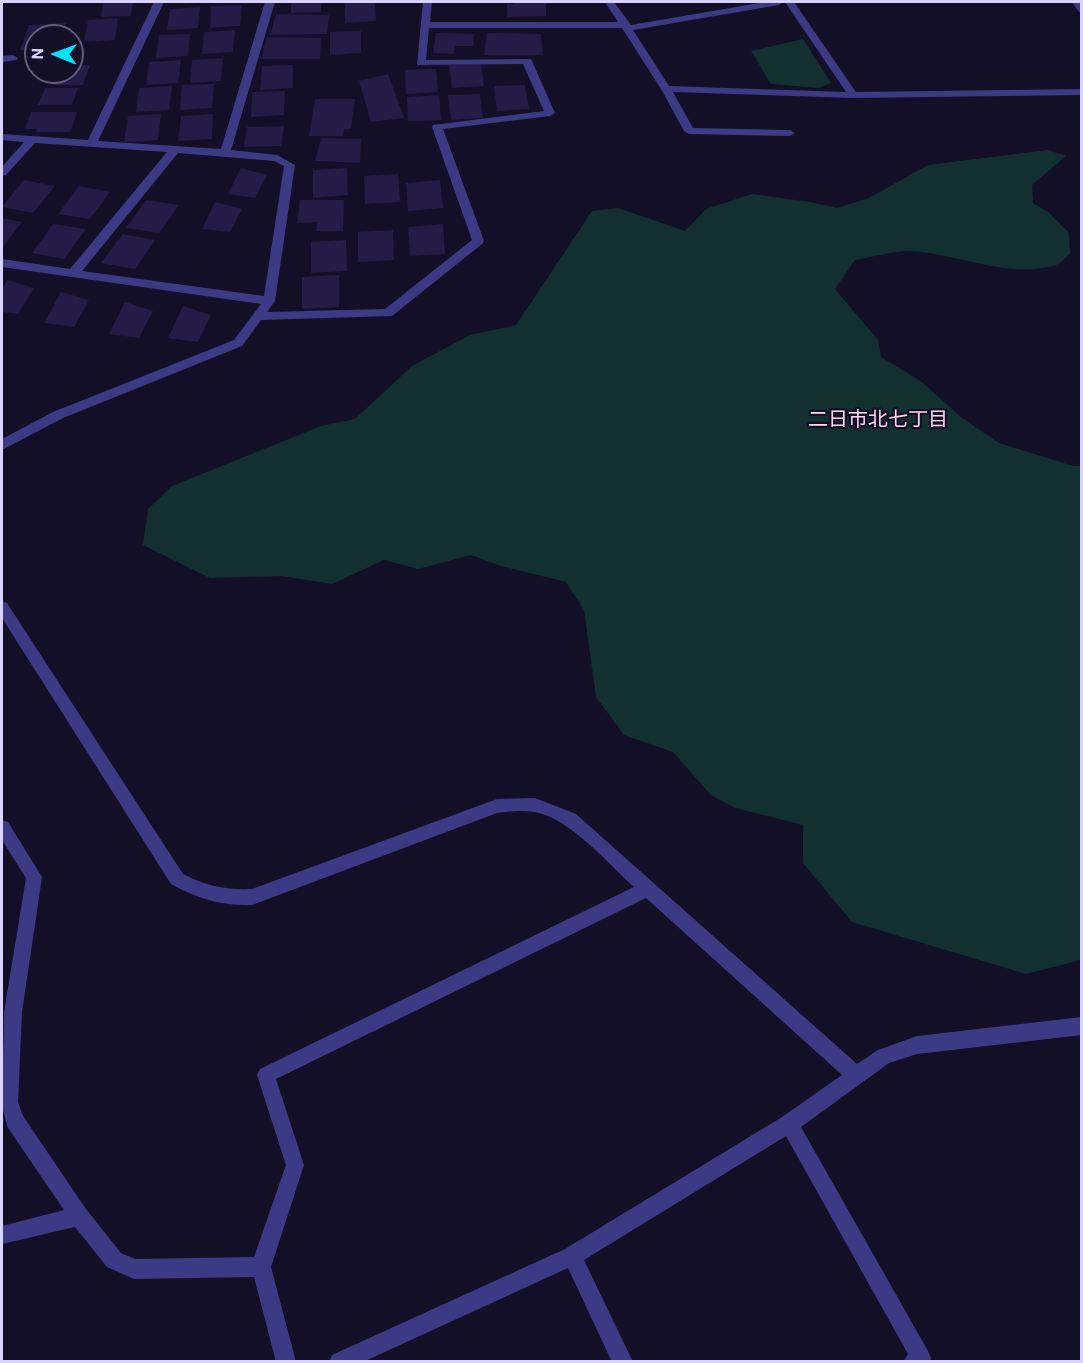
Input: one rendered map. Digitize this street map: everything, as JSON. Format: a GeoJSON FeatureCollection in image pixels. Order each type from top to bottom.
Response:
{"type":"FeatureCollection","features":[{"type":"Feature","properties":{"kind":"street"},"geometry":{"type":"LineString","coordinates":[[91,144],[159,2]]}},
{"type":"Feature","properties":{"kind":"street"},"geometry":{"type":"LineString","coordinates":[[225,153],[270,2]]}},
{"type":"Feature","properties":{"kind":"street"},"geometry":{"type":"LineString","coordinates":[[258,316],[388,313],[477,241],[437,127],[550,113],[527,61],[420,63],[427,2]]}},
{"type":"Feature","properties":{"kind":"street"},"geometry":{"type":"LineString","coordinates":[[610,2],[666,89],[689,131],[790,133]]}},
{"type":"Feature","properties":{"kind":"street"},"geometry":{"type":"LineString","coordinates":[[425,25],[627,27],[779,2]]}},
{"type":"Feature","properties":{"kind":"street"},"geometry":{"type":"LineString","coordinates":[[790,2],[853,95]]}},
{"type":"Feature","properties":{"kind":"street"},"geometry":{"type":"LineString","coordinates":[[1076,2],[1082,10]]}},
{"type":"Feature","properties":{"kind":"street"},"geometry":{"type":"LineString","coordinates":[[2,59],[13,58]]}},
{"type":"Feature","properties":{"kind":"street"},"geometry":{"type":"LineString","coordinates":[[666,89],[853,95],[1082,92]]}},
{"type":"Feature","properties":{"kind":"street"},"geometry":{"type":"LineString","coordinates":[[2,136],[277,158],[290,165],[268,302],[238,343],[58,416],[2,445]]}},
{"type":"Feature","properties":{"kind":"street"},"geometry":{"type":"LineString","coordinates":[[2,173],[32,140]]}},
{"type":"Feature","properties":{"kind":"street"},"geometry":{"type":"LineString","coordinates":[[74,272],[175,150]]}},
{"type":"Feature","properties":{"kind":"street"},"geometry":{"type":"LineString","coordinates":[[2,263],[268,302]]}},
{"type":"Feature","properties":{"kind":"street"},"geometry":{"type":"LineString","coordinates":[[2,607],[177,879],[201,893],[224,899],[252,897],[497,806],[523,802],[550,809],[570,819],[856,1074]]}},
{"type":"Feature","properties":{"kind":"street"},"geometry":{"type":"LineString","coordinates":[[2,827],[34,877],[7,1013],[9,1102],[15,1121],[79,1216],[114,1260],[134,1269],[261,1268]]}},
{"type":"Feature","properties":{"kind":"street"},"geometry":{"type":"LineString","coordinates":[[286,1362],[261,1268],[295,1166],[266,1075],[649,888]]}},
{"type":"Feature","properties":{"kind":"street"},"geometry":{"type":"LineString","coordinates":[[339,1362],[572,1256],[789,1124],[884,1056],[917,1045],[1082,1026]]}},
{"type":"Feature","properties":{"kind":"street"},"geometry":{"type":"LineString","coordinates":[[789,1124],[921,1358],[913,1362]]}},
{"type":"Feature","properties":{"kind":"street"},"geometry":{"type":"LineString","coordinates":[[2,1235],[79,1216]]}},
{"type":"Feature","properties":{"kind":"street"},"geometry":{"type":"LineString","coordinates":[[572,1256],[623,1362]]}},
{"type":"Feature","properties":{"kind":"green space"},"geometry":{"type":"Polygon","coordinates":[[[803,39],[831,83],[819,88],[771,84],[751,51],[803,39]]]}},
{"type":"Feature","properties":{"kind":"green space"},"geometry":{"type":"Polygon","coordinates":[[[1048,150],[1066,156],[1032,185],[1033,203],[1048,212],[1069,233],[1070,254],[1058,264],[1038,269],[1001,268],[928,253],[897,252],[855,260],[835,289],[878,340],[881,357],[922,382],[962,418],[999,443],[1073,466],[1081,466],[1081,960],[1026,974],[852,922],[803,863],[803,825],[735,808],[711,795],[673,752],[624,735],[596,697],[584,610],[566,582],[501,566],[471,555],[418,569],[384,560],[332,584],[282,576],[210,578],[143,545],[148,509],[172,486],[321,426],[355,419],[412,366],[470,335],[516,325],[592,211],[618,208],[685,231],[706,209],[752,194],[837,208],[869,198],[928,165],[1048,150]]]}},
{"type":"Feature","properties":{"kind":"building"},"geometry":{"type":"Polygon","coordinates":[[[103,2],[133,2],[131,16],[101,17],[103,2]]]}},
{"type":"Feature","properties":{"kind":"building"},"geometry":{"type":"Polygon","coordinates":[[[291,2],[321,2],[321,12],[291,13],[291,2]]]}},
{"type":"Feature","properties":{"kind":"building"},"geometry":{"type":"Polygon","coordinates":[[[345,2],[375,2],[376,21],[345,23],[345,2]]]}},
{"type":"Feature","properties":{"kind":"building"},"geometry":{"type":"Polygon","coordinates":[[[514,2],[546,3],[546,16],[507,17],[507,4],[514,4],[514,2]]]}},
{"type":"Feature","properties":{"kind":"building"},"geometry":{"type":"Polygon","coordinates":[[[242,5],[240,26],[210,28],[211,6],[242,5]]]}},
{"type":"Feature","properties":{"kind":"building"},"geometry":{"type":"Polygon","coordinates":[[[200,7],[198,28],[167,30],[170,9],[200,7]]]}},
{"type":"Feature","properties":{"kind":"building"},"geometry":{"type":"Polygon","coordinates":[[[276,14],[329,15],[327,34],[270,35],[276,14]]]}},
{"type":"Feature","properties":{"kind":"building"},"geometry":{"type":"Polygon","coordinates":[[[118,18],[115,40],[84,42],[88,20],[118,18]]]}},
{"type":"Feature","properties":{"kind":"building"},"geometry":{"type":"Polygon","coordinates":[[[235,30],[233,52],[202,54],[204,32],[235,30]]]}},
{"type":"Feature","properties":{"kind":"building"},"geometry":{"type":"Polygon","coordinates":[[[361,31],[361,53],[330,55],[330,32],[361,31]]]}},
{"type":"Feature","properties":{"kind":"building"},"geometry":{"type":"Polygon","coordinates":[[[436,33],[474,34],[473,46],[455,46],[454,54],[433,53],[436,33]]]}},
{"type":"Feature","properties":{"kind":"building"},"geometry":{"type":"Polygon","coordinates":[[[487,33],[541,34],[543,55],[484,55],[487,33]]]}},
{"type":"Feature","properties":{"kind":"building"},"geometry":{"type":"Polygon","coordinates":[[[190,34],[188,56],[156,58],[159,35],[190,34]]]}},
{"type":"Feature","properties":{"kind":"building"},"geometry":{"type":"Polygon","coordinates":[[[267,37],[321,38],[320,59],[261,59],[267,37]]]}},
{"type":"Feature","properties":{"kind":"building"},"geometry":{"type":"Polygon","coordinates":[[[223,58],[221,81],[190,83],[192,60],[223,58]]]}},
{"type":"Feature","properties":{"kind":"building"},"geometry":{"type":"Polygon","coordinates":[[[181,60],[178,83],[146,85],[149,62],[181,60]]]}},
{"type":"Feature","properties":{"kind":"building"},"geometry":{"type":"Polygon","coordinates":[[[481,63],[484,86],[452,88],[449,65],[481,63]]]}},
{"type":"Feature","properties":{"kind":"building"},"geometry":{"type":"Polygon","coordinates":[[[84,65],[90,65],[84,82],[84,65]]]}},
{"type":"Feature","properties":{"kind":"building"},"geometry":{"type":"Polygon","coordinates":[[[293,65],[293,88],[260,90],[262,66],[293,65]]]}},
{"type":"Feature","properties":{"kind":"building"},"geometry":{"type":"Polygon","coordinates":[[[436,69],[438,92],[406,94],[405,70],[436,69]]]}},
{"type":"Feature","properties":{"kind":"building"},"geometry":{"type":"Polygon","coordinates":[[[388,74],[404,118],[371,122],[359,81],[388,74]]]}},
{"type":"Feature","properties":{"kind":"building"},"geometry":{"type":"Polygon","coordinates":[[[53,84],[83,84],[83,85],[53,84]]]}},
{"type":"Feature","properties":{"kind":"building"},"geometry":{"type":"Polygon","coordinates":[[[214,84],[212,108],[180,110],[182,85],[214,84]]]}},
{"type":"Feature","properties":{"kind":"building"},"geometry":{"type":"Polygon","coordinates":[[[525,85],[529,109],[497,111],[494,86],[525,85]]]}},
{"type":"Feature","properties":{"kind":"building"},"geometry":{"type":"Polygon","coordinates":[[[172,86],[169,110],[136,112],[139,88],[172,86]]]}},
{"type":"Feature","properties":{"kind":"building"},"geometry":{"type":"Polygon","coordinates":[[[45,88],[78,88],[72,105],[38,105],[45,88]]]}},
{"type":"Feature","properties":{"kind":"building"},"geometry":{"type":"Polygon","coordinates":[[[285,91],[284,115],[251,117],[252,92],[285,91]]]}},
{"type":"Feature","properties":{"kind":"building"},"geometry":{"type":"Polygon","coordinates":[[[480,94],[483,118],[451,120],[448,95],[480,94]]]}},
{"type":"Feature","properties":{"kind":"building"},"geometry":{"type":"Polygon","coordinates":[[[439,95],[441,120],[408,121],[407,97],[439,95]]]}},
{"type":"Feature","properties":{"kind":"building"},"geometry":{"type":"Polygon","coordinates":[[[315,99],[355,99],[351,129],[344,129],[343,136],[309,136],[315,99]]]}},
{"type":"Feature","properties":{"kind":"building"},"geometry":{"type":"Polygon","coordinates":[[[31,112],[77,112],[71,132],[36,132],[37,129],[25,129],[31,112]]]}},
{"type":"Feature","properties":{"kind":"building"},"geometry":{"type":"Polygon","coordinates":[[[161,114],[158,140],[124,142],[128,116],[161,114]]]}},
{"type":"Feature","properties":{"kind":"building"},"geometry":{"type":"Polygon","coordinates":[[[213,114],[212,139],[178,141],[181,116],[213,114]]]}},
{"type":"Feature","properties":{"kind":"building"},"geometry":{"type":"Polygon","coordinates":[[[284,126],[281,146],[244,147],[247,127],[284,126]]]}},
{"type":"Feature","properties":{"kind":"building"},"geometry":{"type":"Polygon","coordinates":[[[321,138],[361,139],[360,163],[315,161],[321,138]]]}},
{"type":"Feature","properties":{"kind":"building"},"geometry":{"type":"Polygon","coordinates":[[[241,168],[267,175],[255,198],[228,194],[241,168]]]}},
{"type":"Feature","properties":{"kind":"building"},"geometry":{"type":"Polygon","coordinates":[[[347,168],[348,195],[313,198],[313,170],[347,168]]]}},
{"type":"Feature","properties":{"kind":"building"},"geometry":{"type":"Polygon","coordinates":[[[398,174],[400,202],[365,204],[364,176],[398,174]]]}},
{"type":"Feature","properties":{"kind":"building"},"geometry":{"type":"Polygon","coordinates":[[[24,180],[55,186],[33,213],[2,207],[24,180]]]}},
{"type":"Feature","properties":{"kind":"building"},"geometry":{"type":"Polygon","coordinates":[[[440,180],[443,208],[408,211],[406,183],[440,180]]]}},
{"type":"Feature","properties":{"kind":"building"},"geometry":{"type":"Polygon","coordinates":[[[79,186],[110,192],[90,219],[58,214],[79,186]]]}},
{"type":"Feature","properties":{"kind":"building"},"geometry":{"type":"Polygon","coordinates":[[[146,200],[179,205],[159,233],[126,228],[146,200]]]}},
{"type":"Feature","properties":{"kind":"building"},"geometry":{"type":"Polygon","coordinates":[[[300,200],[344,200],[343,231],[316,231],[317,222],[297,223],[300,200]]]}},
{"type":"Feature","properties":{"kind":"building"},"geometry":{"type":"Polygon","coordinates":[[[215,202],[242,209],[230,232],[202,229],[215,202]]]}},
{"type":"Feature","properties":{"kind":"building"},"geometry":{"type":"Polygon","coordinates":[[[2,218],[22,222],[2,248],[2,218]]]}},
{"type":"Feature","properties":{"kind":"building"},"geometry":{"type":"Polygon","coordinates":[[[53,224],[86,229],[64,259],[32,253],[53,224]]]}},
{"type":"Feature","properties":{"kind":"building"},"geometry":{"type":"Polygon","coordinates":[[[443,224],[445,254],[410,256],[408,227],[443,224]]]}},
{"type":"Feature","properties":{"kind":"building"},"geometry":{"type":"Polygon","coordinates":[[[393,230],[394,260],[358,262],[358,232],[393,230]]]}},
{"type":"Feature","properties":{"kind":"building"},"geometry":{"type":"Polygon","coordinates":[[[123,234],[155,240],[135,269],[101,263],[123,234]]]}},
{"type":"Feature","properties":{"kind":"building"},"geometry":{"type":"Polygon","coordinates":[[[346,240],[347,271],[311,273],[311,242],[346,240]]]}},
{"type":"Feature","properties":{"kind":"building"},"geometry":{"type":"Polygon","coordinates":[[[339,275],[339,307],[302,309],[302,277],[339,275]]]}},
{"type":"Feature","properties":{"kind":"building"},"geometry":{"type":"Polygon","coordinates":[[[7,280],[34,288],[18,314],[2,312],[2,290],[7,280]]]}},
{"type":"Feature","properties":{"kind":"building"},"geometry":{"type":"Polygon","coordinates":[[[61,292],[89,300],[74,327],[44,323],[61,292]]]}},
{"type":"Feature","properties":{"kind":"building"},"geometry":{"type":"Polygon","coordinates":[[[125,302],[153,311],[139,338],[109,334],[125,302]]]}},
{"type":"Feature","properties":{"kind":"building"},"geometry":{"type":"Polygon","coordinates":[[[183,306],[211,315],[198,342],[168,338],[183,306]]]}},
{"type":"Feature","properties":{"kind":"district","name":"二日市北七丁目"},"geometry":{"type":"Point","coordinates":[878,421]}}]}
